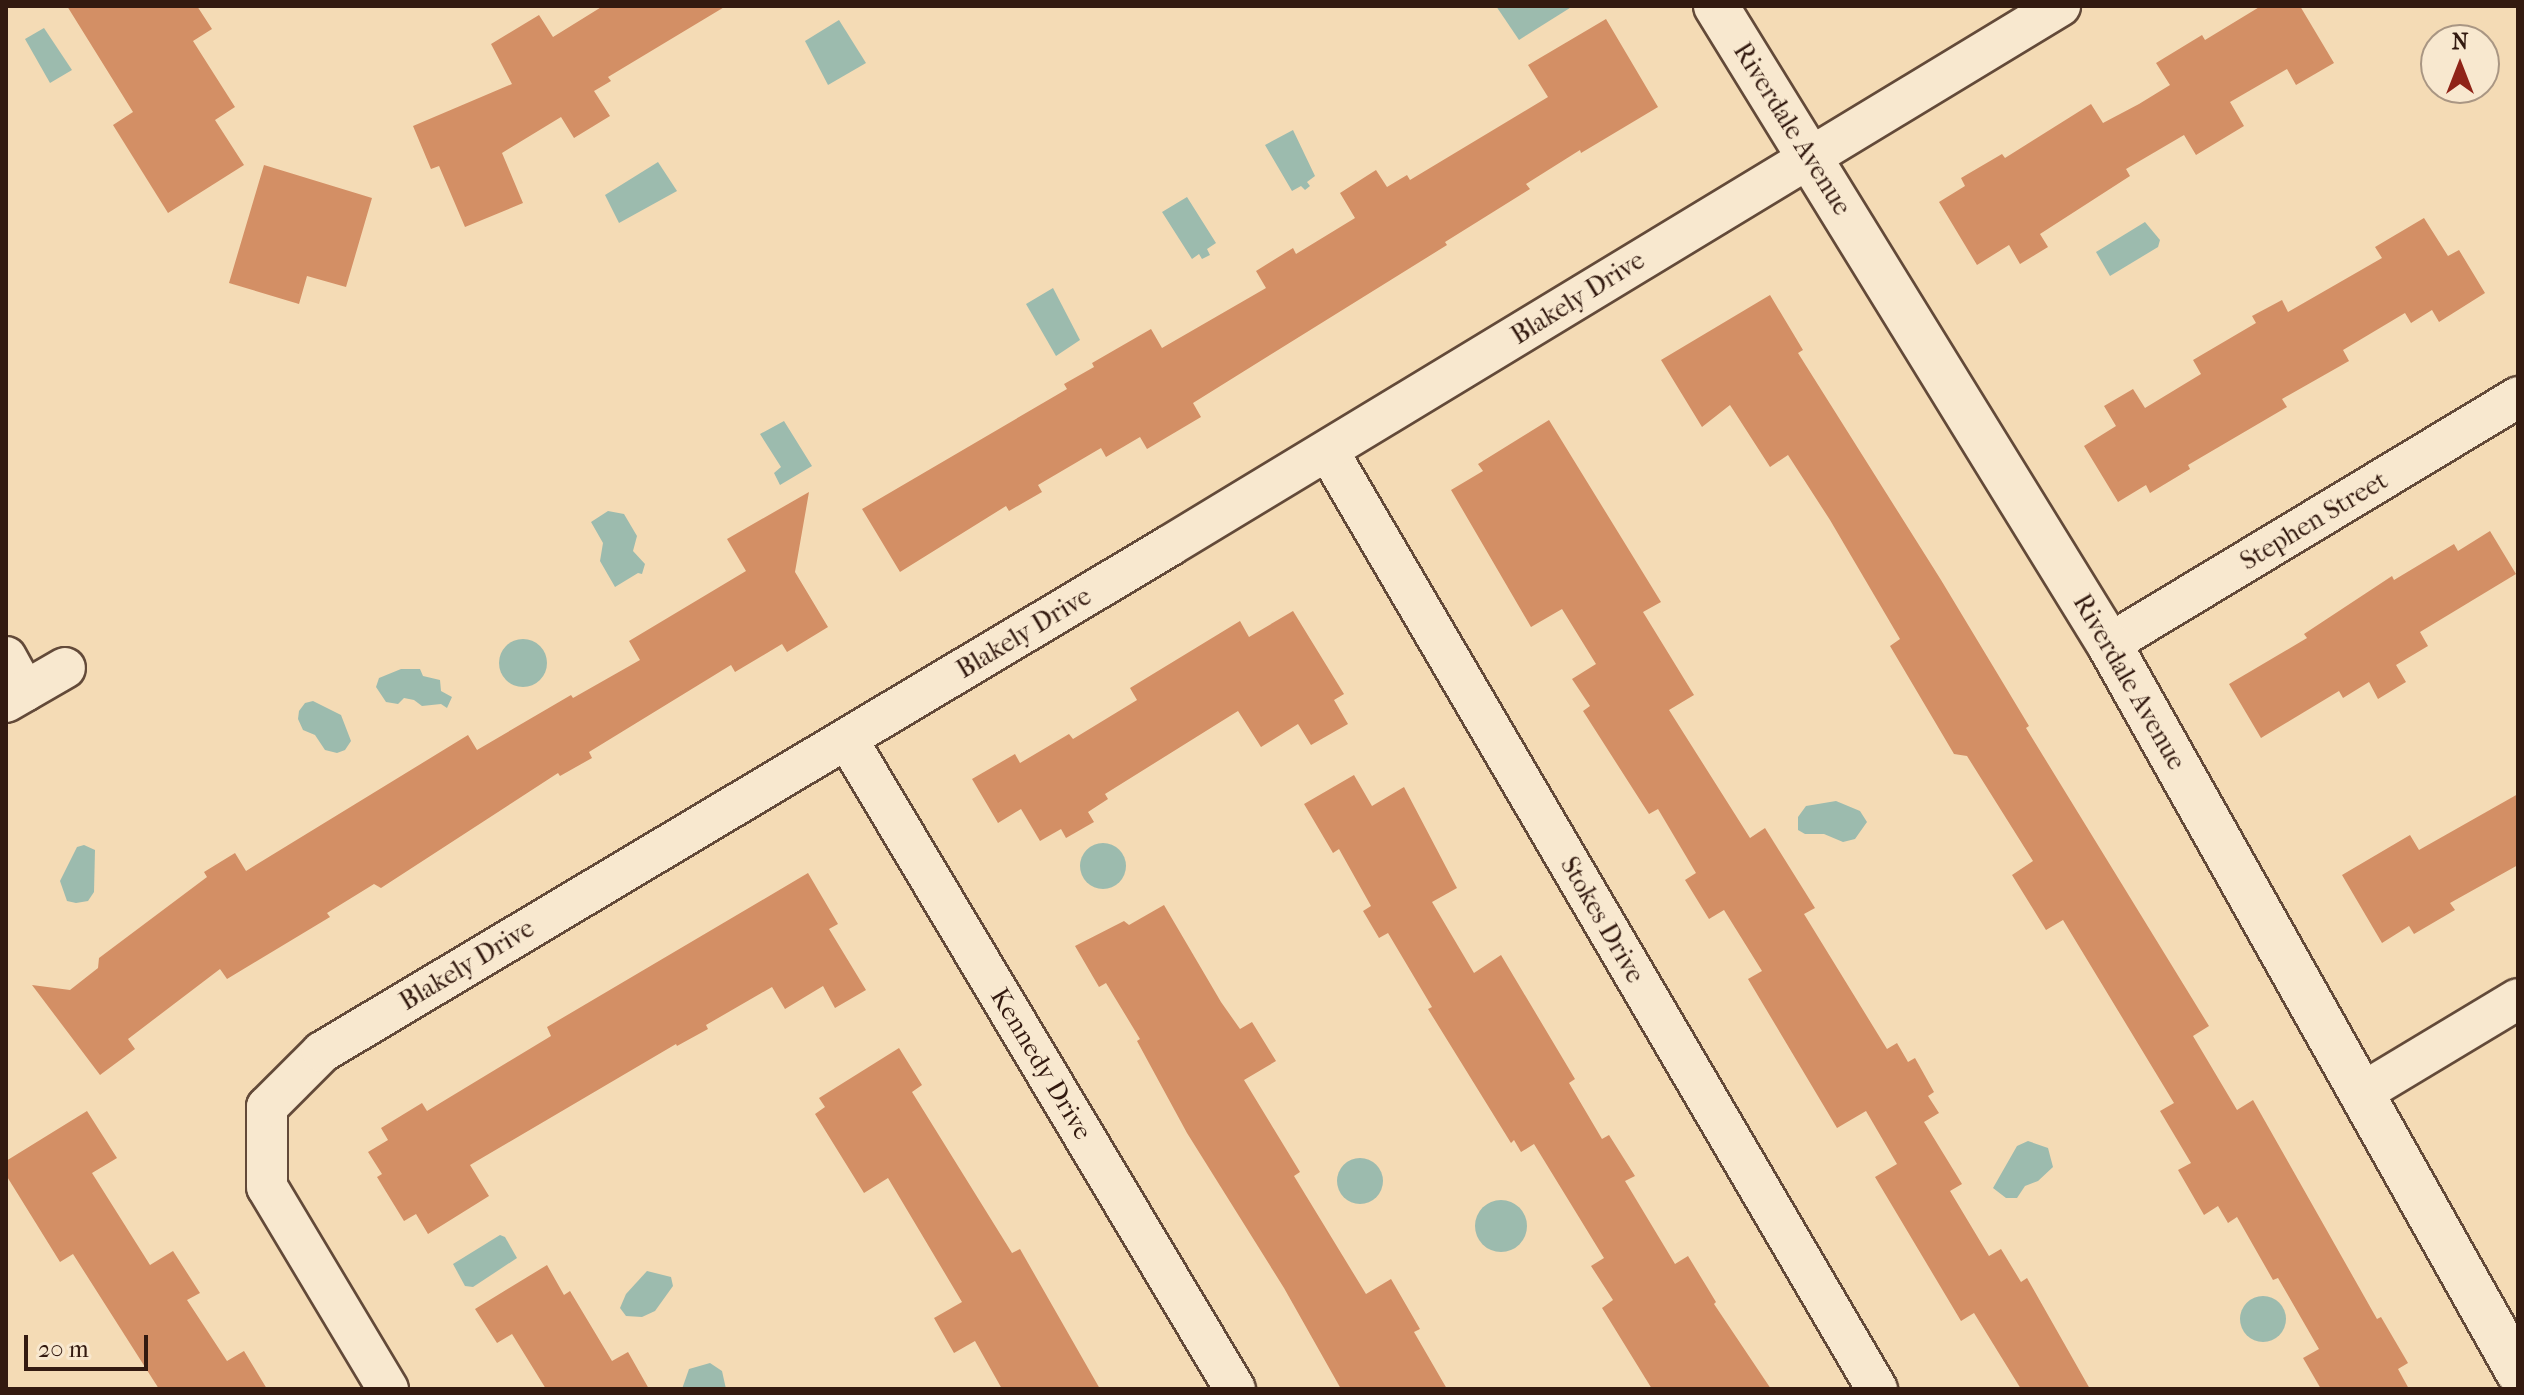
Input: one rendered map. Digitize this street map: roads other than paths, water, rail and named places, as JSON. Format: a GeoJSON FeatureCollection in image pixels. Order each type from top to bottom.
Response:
{"type":"FeatureCollection","features":[{"type":"Feature","properties":{"kind":"street","name":"Riverdale Avenue"},"geometry":{"type":"LineString","coordinates":[[1716,6],[2109,644],[2518,1372]]}},
{"type":"Feature","properties":{"kind":"street","name":"Blakely Drive"},"geometry":{"type":"LineString","coordinates":[[388,1389],[267,1187],[267,1107],[322,1052],[1328,451],[2060,6]]}},
{"type":"Feature","properties":{"kind":"street","name":"Stephen Street"},"geometry":{"type":"LineString","coordinates":[[2109,644],[2518,397]]}},
{"type":"Feature","properties":{"kind":"street","name":"Stokes Drive"},"geometry":{"type":"LineString","coordinates":[[1328,451],[1877,1389]]}},
{"type":"Feature","properties":{"kind":"street"},"geometry":{"type":"LineString","coordinates":[[12,683],[65,668]]}},
{"type":"Feature","properties":{"kind":"street","name":"Kennedy Drive"},"geometry":{"type":"LineString","coordinates":[[847,739],[1235,1389]]}},
{"type":"Feature","properties":{"kind":"street"},"geometry":{"type":"LineString","coordinates":[[2360,1094],[2518,999]]}}]}
